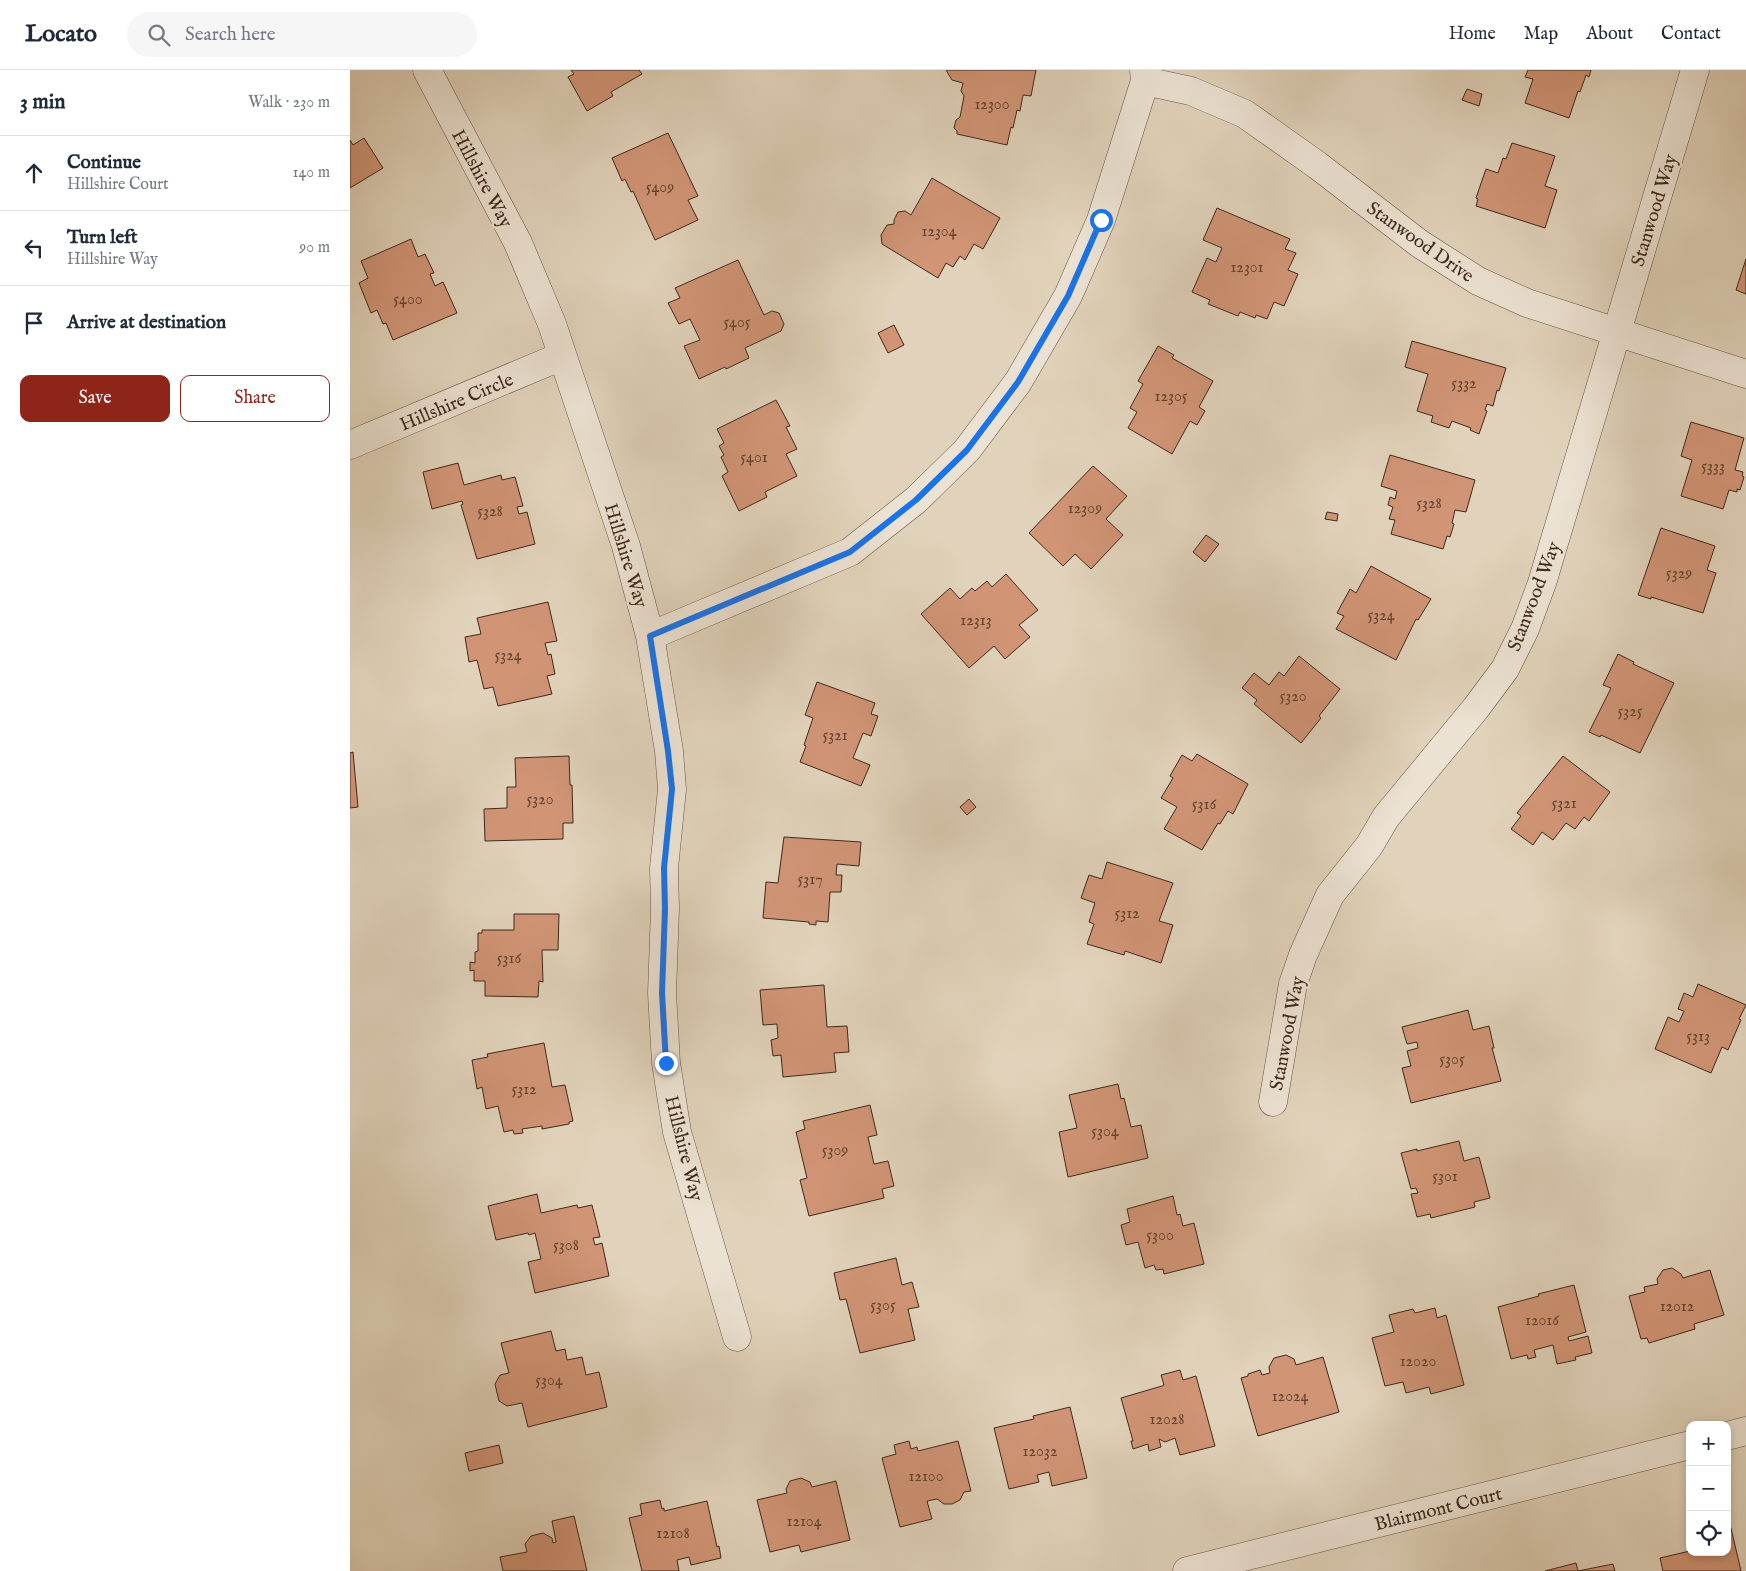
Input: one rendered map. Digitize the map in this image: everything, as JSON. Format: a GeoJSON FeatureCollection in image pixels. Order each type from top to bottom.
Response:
{"type":"FeatureCollection","features":[{"type":"Feature","properties":{"kind":"street","name":"Hillshire Way"},"geometry":{"type":"LineString","coordinates":[[427,70],[518,243],[552,324],[626,546],[650,636],[672,789],[664,868],[665,909],[662,993],[666,1063],[677,1132],[737,1337]]}},
{"type":"Feature","properties":{"kind":"street","name":"Stanwood Way"},"geometry":{"type":"LineString","coordinates":[[1272,1102],[1293,984],[1303,955],[1330,895],[1369,846],[1386,817],[1476,708],[1504,669],[1525,629],[1542,583],[1695,70]]}},
{"type":"Feature","properties":{"kind":"street","name":"Stanwood Drive"},"geometry":{"type":"LineString","coordinates":[[1144,76],[1190,91],[1245,114],[1317,165],[1420,244],[1478,281],[1526,303],[1746,374]]}},
{"type":"Feature","properties":{"kind":"street"},"geometry":{"type":"LineString","coordinates":[[650,636],[850,552],[916,500],[967,450],[1018,382],[1068,296],[1101,220],[1144,76]]}},
{"type":"Feature","properties":{"kind":"street","name":"Hillshire Circle"},"geometry":{"type":"LineString","coordinates":[[350,445],[562,356]]}},
{"type":"Feature","properties":{"kind":"street"},"geometry":{"type":"LineString","coordinates":[[1731,1435],[1746,1431]]}},
{"type":"Feature","properties":{"kind":"street","name":"Blairmont Court"},"geometry":{"type":"LineString","coordinates":[[1187,1571],[1686,1446]]}},
{"type":"Feature","properties":{"kind":"building"},"geometry":{"type":"Polygon","coordinates":[[[571,70],[639,70],[642,74],[611,92],[613,96],[587,111],[568,77],[574,74],[571,70]]]}},
{"type":"Feature","properties":{"kind":"building"},"geometry":{"type":"Polygon","coordinates":[[[946,70],[1036,70],[1031,96],[1023,95],[1020,111],[1017,110],[1007,145],[957,134],[954,128],[956,120],[960,117],[964,96],[961,91],[963,83],[952,80],[946,70]]]}},
{"type":"Feature","properties":{"kind":"building"},"geometry":{"type":"Polygon","coordinates":[[[1528,70],[1591,70],[1589,77],[1586,75],[1580,92],[1578,91],[1569,118],[1525,103],[1533,79],[1525,77],[1528,70]]]}},
{"type":"Feature","properties":{"kind":"building"},"geometry":{"type":"Polygon","coordinates":[[[1467,89],[1482,94],[1479,106],[1462,100],[1467,89]]]}},
{"type":"Feature","properties":{"kind":"building"},"geometry":{"type":"Polygon","coordinates":[[[668,133],[698,196],[688,200],[698,220],[655,240],[633,191],[631,192],[625,179],[622,181],[612,158],[668,133]]]}},
{"type":"Feature","properties":{"kind":"building"},"geometry":{"type":"Polygon","coordinates":[[[364,138],[383,168],[350,188],[350,140],[353,145],[364,138]]]}},
{"type":"Feature","properties":{"kind":"building"},"geometry":{"type":"Polygon","coordinates":[[[1512,143],[1555,156],[1545,186],[1557,190],[1545,228],[1476,206],[1478,199],[1476,198],[1486,169],[1498,173],[1503,158],[1506,159],[1512,143]]]}},
{"type":"Feature","properties":{"kind":"building"},"geometry":{"type":"Polygon","coordinates":[[[932,178],[1000,218],[983,249],[974,244],[965,260],[960,256],[953,267],[946,263],[938,278],[882,244],[881,235],[887,225],[894,224],[898,212],[905,211],[911,215],[932,178]]]}},
{"type":"Feature","properties":{"kind":"building"},"geometry":{"type":"Polygon","coordinates":[[[1217,208],[1290,239],[1285,249],[1296,253],[1288,270],[1298,274],[1284,306],[1274,302],[1267,319],[1256,315],[1255,318],[1240,312],[1238,316],[1208,304],[1210,300],[1192,292],[1207,258],[1216,262],[1222,248],[1203,240],[1217,208]]]}},
{"type":"Feature","properties":{"kind":"building"},"geometry":{"type":"Polygon","coordinates":[[[411,239],[418,257],[425,254],[434,273],[430,274],[435,286],[443,282],[457,313],[393,340],[386,323],[383,324],[377,310],[371,313],[359,283],[368,278],[361,261],[411,239]]]}},
{"type":"Feature","properties":{"kind":"building"},"geometry":{"type":"Polygon","coordinates":[[[1746,259],[1746,294],[1736,290],[1746,259]]]}},
{"type":"Feature","properties":{"kind":"building"},"geometry":{"type":"Polygon","coordinates":[[[738,260],[764,315],[772,311],[779,313],[784,324],[781,331],[745,348],[749,358],[699,379],[684,346],[700,340],[690,319],[679,324],[668,303],[680,298],[675,288],[738,260]]]}},
{"type":"Feature","properties":{"kind":"building"},"geometry":{"type":"Polygon","coordinates":[[[894,325],[904,345],[888,353],[878,333],[894,325]]]}},
{"type":"Feature","properties":{"kind":"building"},"geometry":{"type":"Polygon","coordinates":[[[1412,341],[1506,368],[1493,406],[1487,404],[1485,410],[1487,411],[1479,434],[1470,430],[1471,428],[1452,421],[1449,428],[1431,422],[1433,416],[1417,411],[1428,374],[1405,367],[1412,341]]]}},
{"type":"Feature","properties":{"kind":"building"},"geometry":{"type":"Polygon","coordinates":[[[1158,346],[1174,355],[1172,358],[1213,381],[1199,407],[1205,411],[1197,425],[1190,421],[1172,454],[1128,428],[1137,412],[1130,408],[1143,384],[1138,381],[1158,346]]]}},
{"type":"Feature","properties":{"kind":"building"},"geometry":{"type":"Polygon","coordinates":[[[776,400],[790,426],[786,427],[797,449],[786,454],[797,476],[765,492],[767,497],[739,511],[722,476],[728,472],[721,457],[724,455],[719,446],[724,443],[717,429],[776,400]]]}},
{"type":"Feature","properties":{"kind":"building"},"geometry":{"type":"Polygon","coordinates":[[[1691,422],[1744,438],[1735,470],[1743,472],[1742,476],[1744,477],[1740,490],[1737,489],[1737,492],[1729,490],[1723,509],[1681,496],[1692,460],[1681,456],[1691,422]]]}},
{"type":"Feature","properties":{"kind":"building"},"geometry":{"type":"Polygon","coordinates":[[[1390,455],[1475,480],[1466,512],[1455,510],[1452,523],[1454,524],[1450,537],[1447,536],[1443,549],[1391,534],[1395,520],[1389,519],[1393,507],[1388,505],[1390,497],[1395,499],[1397,491],[1381,486],[1390,455]]]}},
{"type":"Feature","properties":{"kind":"building"},"geometry":{"type":"Polygon","coordinates":[[[458,463],[464,485],[501,475],[502,480],[515,477],[523,506],[517,507],[519,514],[527,512],[535,544],[477,559],[461,505],[463,504],[462,501],[432,509],[423,472],[458,463]]]}},
{"type":"Feature","properties":{"kind":"building"},"geometry":{"type":"Polygon","coordinates":[[[1093,466],[1127,496],[1106,519],[1123,535],[1091,569],[1075,554],[1063,566],[1029,533],[1093,466]]]}},
{"type":"Feature","properties":{"kind":"building"},"geometry":{"type":"Polygon","coordinates":[[[1327,512],[1338,514],[1337,521],[1325,519],[1327,512]]]}},
{"type":"Feature","properties":{"kind":"building"},"geometry":{"type":"Polygon","coordinates":[[[1661,528],[1715,546],[1707,570],[1716,573],[1703,613],[1651,597],[1651,599],[1638,595],[1661,528]]]}},
{"type":"Feature","properties":{"kind":"building"},"geometry":{"type":"Polygon","coordinates":[[[1206,535],[1219,544],[1205,562],[1193,552],[1206,535]]]}},
{"type":"Feature","properties":{"kind":"building"},"geometry":{"type":"Polygon","coordinates":[[[1371,566],[1431,599],[1418,620],[1416,619],[1396,660],[1336,629],[1344,616],[1337,613],[1350,589],[1356,593],[1371,566]]]}},
{"type":"Feature","properties":{"kind":"building"},"geometry":{"type":"Polygon","coordinates":[[[1006,574],[1038,610],[1019,625],[1030,637],[1005,659],[994,646],[969,668],[921,614],[950,588],[960,599],[972,588],[975,591],[987,581],[992,587],[1006,574]]]}},
{"type":"Feature","properties":{"kind":"building"},"geometry":{"type":"Polygon","coordinates":[[[548,602],[557,641],[545,643],[548,655],[551,654],[555,674],[547,676],[552,694],[498,706],[493,687],[484,689],[477,660],[469,662],[465,637],[481,634],[477,618],[548,602]]]}},
{"type":"Feature","properties":{"kind":"building"},"geometry":{"type":"Polygon","coordinates":[[[1618,654],[1634,662],[1633,664],[1674,683],[1640,753],[1601,735],[1600,737],[1589,732],[1611,688],[1603,685],[1618,654]]]}},
{"type":"Feature","properties":{"kind":"building"},"geometry":{"type":"Polygon","coordinates":[[[1299,656],[1340,689],[1319,716],[1321,718],[1301,743],[1254,704],[1257,700],[1242,688],[1254,673],[1269,685],[1279,672],[1284,676],[1299,656]]]}},
{"type":"Feature","properties":{"kind":"building"},"geometry":{"type":"Polygon","coordinates":[[[817,682],[875,703],[871,714],[878,716],[871,736],[863,733],[853,758],[870,765],[861,786],[800,762],[813,718],[805,715],[817,682]]]}},
{"type":"Feature","properties":{"kind":"building"},"geometry":{"type":"Polygon","coordinates":[[[353,752],[358,807],[350,808],[350,753],[353,752]]]}},
{"type":"Feature","properties":{"kind":"building"},"geometry":{"type":"Polygon","coordinates":[[[1197,754],[1248,784],[1233,814],[1228,811],[1220,824],[1218,823],[1202,850],[1164,829],[1177,807],[1161,798],[1173,778],[1170,776],[1182,755],[1192,761],[1197,754]]]}},
{"type":"Feature","properties":{"kind":"building"},"geometry":{"type":"Polygon","coordinates":[[[569,756],[573,823],[563,823],[563,839],[485,841],[484,809],[507,808],[507,787],[516,787],[515,758],[569,756]]]}},
{"type":"Feature","properties":{"kind":"building"},"geometry":{"type":"Polygon","coordinates":[[[1563,756],[1610,792],[1589,821],[1584,817],[1575,829],[1566,823],[1553,840],[1542,832],[1533,845],[1511,829],[1521,816],[1517,813],[1563,756]]]}},
{"type":"Feature","properties":{"kind":"building"},"geometry":{"type":"Polygon","coordinates":[[[969,799],[976,807],[967,815],[960,807],[969,799]]]}},
{"type":"Feature","properties":{"kind":"building"},"geometry":{"type":"Polygon","coordinates":[[[784,837],[861,842],[859,866],[837,864],[836,875],[842,875],[841,892],[830,892],[828,922],[816,921],[816,925],[809,924],[809,922],[763,918],[766,882],[778,883],[784,837]]]}},
{"type":"Feature","properties":{"kind":"building"},"geometry":{"type":"Polygon","coordinates":[[[1107,862],[1173,883],[1159,921],[1173,925],[1161,963],[1125,951],[1124,955],[1087,944],[1094,924],[1089,922],[1095,903],[1081,898],[1089,875],[1102,879],[1107,862]]]}},
{"type":"Feature","properties":{"kind":"building"},"geometry":{"type":"Polygon","coordinates":[[[514,914],[559,914],[558,950],[542,950],[543,982],[539,981],[538,997],[485,996],[485,981],[474,981],[474,970],[470,971],[470,962],[475,963],[475,952],[478,951],[478,933],[482,933],[482,930],[514,930],[514,914]]]}},
{"type":"Feature","properties":{"kind":"building"},"geometry":{"type":"Polygon","coordinates":[[[1698,984],[1746,1005],[1728,1050],[1722,1047],[1711,1073],[1655,1049],[1668,1017],[1679,1022],[1684,1011],[1678,1009],[1684,993],[1693,997],[1698,984]]]}},
{"type":"Feature","properties":{"kind":"building"},"geometry":{"type":"Polygon","coordinates":[[[824,985],[827,1027],[847,1026],[849,1052],[834,1053],[836,1072],[783,1077],[781,1055],[773,1056],[771,1040],[778,1038],[777,1024],[763,1025],[760,990],[824,985]]]}},
{"type":"Feature","properties":{"kind":"building"},"geometry":{"type":"Polygon","coordinates":[[[1468,1010],[1473,1030],[1489,1026],[1494,1048],[1492,1048],[1501,1081],[1411,1103],[1402,1068],[1411,1066],[1407,1051],[1418,1048],[1417,1042],[1407,1044],[1402,1027],[1468,1010]]]}},
{"type":"Feature","properties":{"kind":"building"},"geometry":{"type":"Polygon","coordinates":[[[544,1043],[552,1087],[565,1085],[573,1121],[569,1122],[569,1124],[542,1129],[542,1126],[522,1129],[523,1133],[514,1134],[513,1130],[504,1132],[498,1106],[486,1109],[482,1087],[477,1089],[472,1060],[488,1057],[487,1054],[544,1043]]]}},
{"type":"Feature","properties":{"kind":"building"},"geometry":{"type":"Polygon","coordinates":[[[1118,1084],[1121,1099],[1124,1098],[1131,1127],[1141,1125],[1148,1158],[1068,1177],[1059,1132],[1077,1128],[1069,1095],[1118,1084]]]}},
{"type":"Feature","properties":{"kind":"building"},"geometry":{"type":"Polygon","coordinates":[[[870,1105],[877,1135],[868,1137],[874,1164],[888,1161],[894,1186],[882,1189],[884,1198],[809,1216],[800,1180],[807,1178],[796,1132],[805,1129],[803,1121],[870,1105]]]}},
{"type":"Feature","properties":{"kind":"building"},"geometry":{"type":"Polygon","coordinates":[[[1459,1141],[1464,1161],[1479,1157],[1490,1198],[1474,1202],[1475,1207],[1431,1218],[1430,1214],[1417,1217],[1411,1194],[1418,1193],[1416,1188],[1411,1189],[1401,1153],[1459,1141]]]}},
{"type":"Feature","properties":{"kind":"building"},"geometry":{"type":"Polygon","coordinates":[[[537,1194],[541,1213],[577,1205],[578,1208],[592,1205],[600,1237],[593,1238],[595,1245],[602,1243],[609,1276],[535,1293],[528,1262],[541,1259],[535,1233],[496,1240],[488,1206],[537,1194]]]}},
{"type":"Feature","properties":{"kind":"building"},"geometry":{"type":"Polygon","coordinates":[[[1173,1196],[1177,1215],[1180,1214],[1183,1226],[1194,1223],[1204,1264],[1164,1274],[1163,1269],[1156,1270],[1154,1265],[1145,1268],[1138,1242],[1126,1245],[1121,1225],[1130,1222],[1127,1209],[1173,1196]]]}},
{"type":"Feature","properties":{"kind":"building"},"geometry":{"type":"Polygon","coordinates":[[[896,1258],[902,1285],[912,1282],[919,1307],[908,1309],[915,1340],[860,1353],[846,1299],[840,1300],[834,1273],[896,1258]]]}},
{"type":"Feature","properties":{"kind":"building"},"geometry":{"type":"Polygon","coordinates":[[[1672,1268],[1681,1274],[1683,1278],[1710,1270],[1724,1315],[1694,1324],[1695,1329],[1649,1343],[1647,1338],[1641,1339],[1629,1296],[1645,1292],[1644,1287],[1658,1284],[1657,1279],[1663,1270],[1672,1268]]]}},
{"type":"Feature","properties":{"kind":"building"},"geometry":{"type":"Polygon","coordinates":[[[1574,1285],[1586,1332],[1568,1337],[1569,1341],[1588,1336],[1592,1353],[1575,1357],[1576,1360],[1557,1364],[1553,1345],[1534,1350],[1536,1357],[1528,1359],[1527,1355],[1511,1359],[1498,1307],[1574,1285]]]}},
{"type":"Feature","properties":{"kind":"building"},"geometry":{"type":"Polygon","coordinates":[[[1435,1308],[1437,1318],[1446,1315],[1464,1385],[1431,1394],[1429,1387],[1406,1393],[1403,1382],[1385,1386],[1372,1338],[1394,1332],[1389,1315],[1413,1309],[1415,1313],[1435,1308]]]}},
{"type":"Feature","properties":{"kind":"building"},"geometry":{"type":"Polygon","coordinates":[[[551,1331],[556,1351],[565,1349],[567,1360],[582,1357],[586,1375],[599,1372],[607,1407],[528,1427],[522,1403],[507,1406],[499,1401],[495,1384],[500,1375],[509,1373],[501,1343],[551,1331]]]}},
{"type":"Feature","properties":{"kind":"building"},"geometry":{"type":"Polygon","coordinates":[[[1286,1355],[1294,1359],[1296,1365],[1323,1357],[1339,1412],[1258,1436],[1241,1378],[1260,1370],[1262,1375],[1270,1373],[1269,1367],[1274,1358],[1286,1355]]]}},
{"type":"Feature","properties":{"kind":"building"},"geometry":{"type":"Polygon","coordinates":[[[1180,1370],[1183,1380],[1196,1376],[1215,1446],[1180,1455],[1175,1438],[1165,1442],[1159,1439],[1161,1447],[1149,1451],[1148,1444],[1133,1449],[1131,1441],[1133,1441],[1121,1398],[1162,1386],[1164,1385],[1161,1375],[1180,1370]]]}},
{"type":"Feature","properties":{"kind":"building"},"geometry":{"type":"Polygon","coordinates":[[[1070,1407],[1087,1478],[1052,1486],[1049,1472],[1037,1475],[1039,1482],[1009,1489],[994,1428],[1034,1419],[1033,1416],[1070,1407]]]}},
{"type":"Feature","properties":{"kind":"building"},"geometry":{"type":"Polygon","coordinates":[[[909,1441],[911,1449],[917,1447],[918,1451],[958,1441],[971,1491],[964,1492],[960,1500],[952,1504],[944,1504],[937,1499],[927,1501],[932,1519],[900,1527],[882,1458],[896,1454],[894,1445],[909,1441]]]}},
{"type":"Feature","properties":{"kind":"building"},"geometry":{"type":"Polygon","coordinates":[[[499,1445],[503,1463],[469,1471],[465,1453],[499,1445]]]}},
{"type":"Feature","properties":{"kind":"building"},"geometry":{"type":"Polygon","coordinates":[[[801,1478],[810,1482],[812,1487],[836,1481],[850,1540],[801,1552],[799,1545],[770,1552],[757,1500],[787,1493],[786,1489],[790,1481],[801,1478]]]}},
{"type":"Feature","properties":{"kind":"building"},"geometry":{"type":"Polygon","coordinates":[[[660,1500],[664,1511],[707,1501],[721,1558],[691,1565],[689,1557],[677,1560],[679,1571],[642,1571],[629,1518],[642,1515],[640,1504],[660,1500]]]}},
{"type":"Feature","properties":{"kind":"building"},"geometry":{"type":"Polygon","coordinates":[[[574,1516],[587,1571],[503,1571],[500,1557],[527,1552],[525,1544],[531,1536],[543,1533],[552,1538],[553,1543],[556,1542],[552,1521],[574,1516]]]}},
{"type":"Feature","properties":{"kind":"building"},"geometry":{"type":"Polygon","coordinates":[[[1731,1528],[1741,1571],[1663,1571],[1660,1558],[1686,1552],[1686,1556],[1731,1556],[1731,1528]]]}},
{"type":"Feature","properties":{"kind":"building"},"geometry":{"type":"Polygon","coordinates":[[[1576,1563],[1578,1571],[1545,1571],[1576,1563]]]}},
{"type":"Feature","properties":{"kind":"building"},"geometry":{"type":"Polygon","coordinates":[[[1613,1564],[1615,1571],[1578,1571],[1613,1564]]]}},
{"type":"Feature","properties":{"kind":"route"},"geometry":{"type":"LineString","coordinates":[[666,1063],[662,993],[665,909],[664,868],[672,789],[650,636],[850,552],[916,500],[967,450],[1018,382],[1068,296],[1101,220]]}}]}
